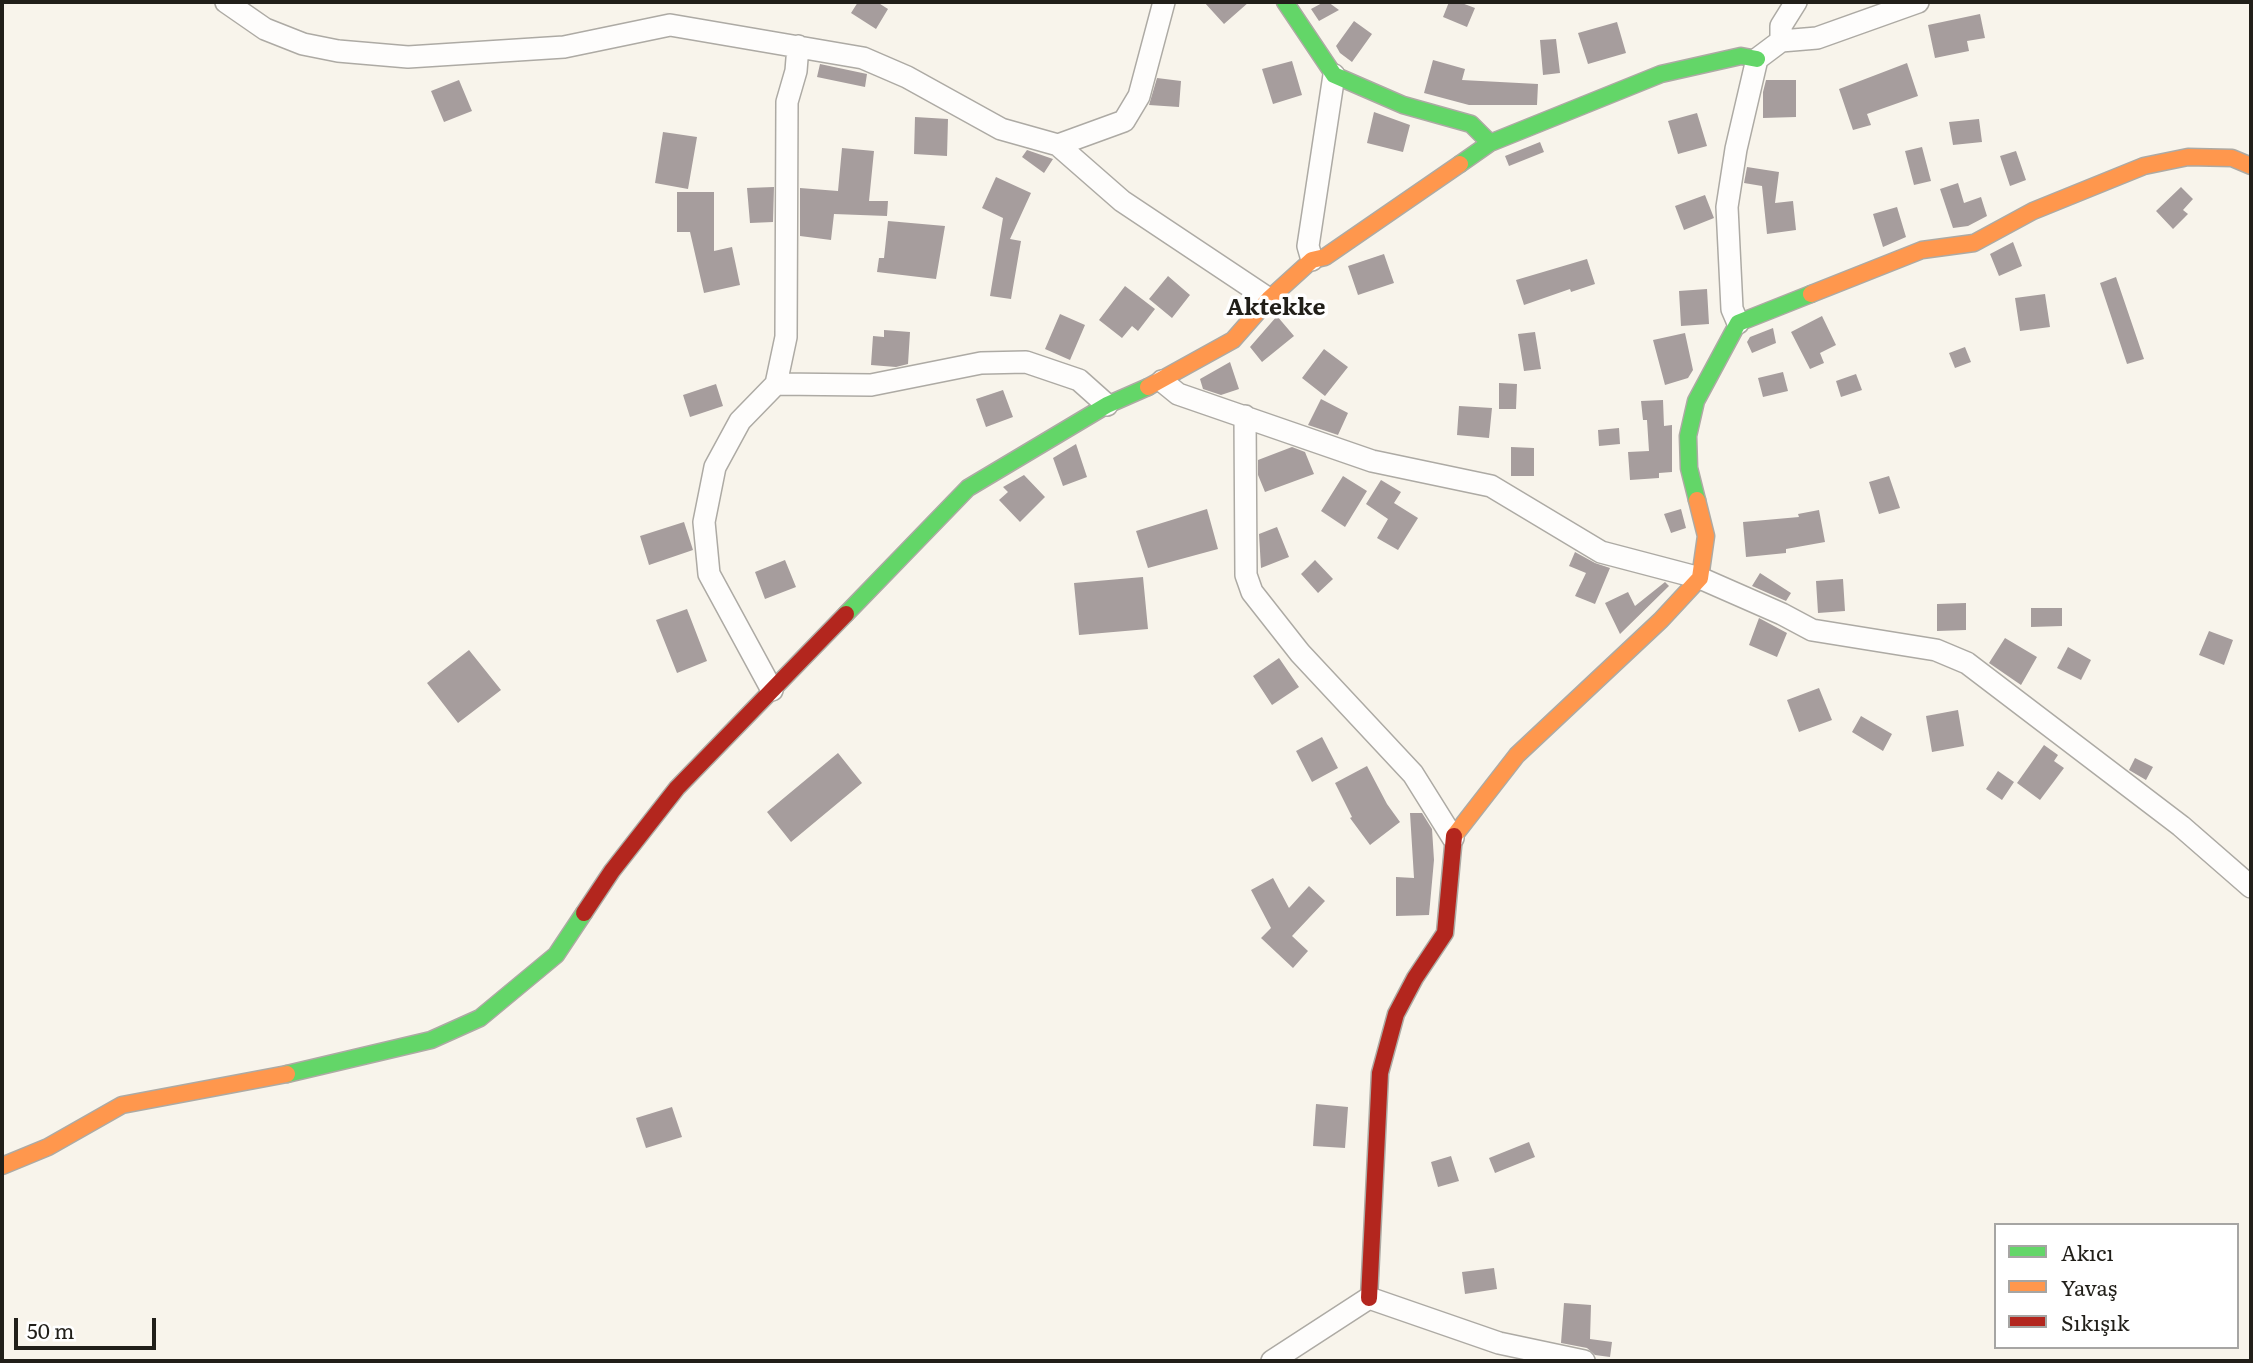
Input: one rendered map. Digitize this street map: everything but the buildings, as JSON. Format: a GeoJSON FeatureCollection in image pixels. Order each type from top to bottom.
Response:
{"type":"FeatureCollection","features":[{"type":"Feature","properties":{"kind":"street"},"geometry":{"type":"LineString","coordinates":[[226,2],[265,29],[303,44],[338,51],[408,57],[564,47],[670,25],[863,58],[906,77],[1001,130],[1058,145],[1122,201],[1269,299]]}},
{"type":"Feature","properties":{"kind":"street"},"geometry":{"type":"LineString","coordinates":[[1058,145],[1124,121],[1139,96],[1164,2]]}},
{"type":"Feature","properties":{"kind":"street"},"geometry":{"type":"LineString","coordinates":[[1285,2],[1334,75],[1403,105],[1471,124],[1490,143]]}},
{"type":"Feature","properties":{"kind":"street"},"geometry":{"type":"LineString","coordinates":[[1782,41],[1781,26],[1796,2]]}},
{"type":"Feature","properties":{"kind":"street"},"geometry":{"type":"LineString","coordinates":[[1738,323],[1732,309],[1727,207],[1736,149],[1757,59],[1782,41],[1817,38],[1918,2]]}},
{"type":"Feature","properties":{"kind":"street"},"geometry":{"type":"LineString","coordinates":[[772,690],[709,574],[704,522],[715,467],[740,421],[776,384],[786,337],[787,102],[796,71],[798,46]]}},
{"type":"Feature","properties":{"kind":"street"},"geometry":{"type":"LineString","coordinates":[[2,1166],[48,1147],[122,1105],[340,1063],[431,1040],[480,1018],[556,955],[612,871],[677,788],[968,488],[1107,405],[1162,381],[1233,340],[1269,299],[1312,260],[1325,257],[1490,143],[1661,74],[1741,57],[1757,59]]}},
{"type":"Feature","properties":{"kind":"street"},"geometry":{"type":"LineString","coordinates":[[1312,260],[1308,246],[1334,75]]}},
{"type":"Feature","properties":{"kind":"street"},"geometry":{"type":"LineString","coordinates":[[1369,1298],[1380,1073],[1396,1014],[1415,978],[1446,933],[1453,838],[1517,755],[1661,620],[1700,578],[1706,536],[1689,468],[1688,436],[1696,401],[1738,323],[1922,250],[1974,243],[2033,211],[2144,166],[2188,157],[2232,158],[2251,166]]}},
{"type":"Feature","properties":{"kind":"street"},"geometry":{"type":"LineString","coordinates":[[776,384],[871,385],[981,363],[1026,362],[1079,380],[1107,405]]}},
{"type":"Feature","properties":{"kind":"street"},"geometry":{"type":"LineString","coordinates":[[1162,381],[1178,394],[1372,461],[1491,486],[1601,552],[1700,578],[1812,630],[1936,650],[1967,663],[2181,826],[2251,887]]}},
{"type":"Feature","properties":{"kind":"street"},"geometry":{"type":"LineString","coordinates":[[1245,416],[1246,575],[1252,592],[1300,653],[1413,774],[1453,838]]}},
{"type":"Feature","properties":{"kind":"street"},"geometry":{"type":"LineString","coordinates":[[1272,1361],[1369,1298]]}},
{"type":"Feature","properties":{"kind":"street"},"geometry":{"type":"LineString","coordinates":[[1369,1298],[1499,1343],[1584,1361]]}},
{"type":"Feature","properties":{"kind":"traffic: fast"},"geometry":{"type":"LineString","coordinates":[[1285,2],[1334,75],[1403,105],[1471,124],[1490,143]]}},
{"type":"Feature","properties":{"kind":"traffic: fast"},"geometry":{"type":"LineString","coordinates":[[1460,164],[1490,143],[1661,74],[1741,56],[1757,59]]}},
{"type":"Feature","properties":{"kind":"traffic: fast"},"geometry":{"type":"LineString","coordinates":[[1697,500],[1689,468],[1688,436],[1696,401],[1738,323],[1811,294]]}},
{"type":"Feature","properties":{"kind":"traffic: fast"},"geometry":{"type":"LineString","coordinates":[[846,614],[968,488],[1107,405],[1148,387]]}},
{"type":"Feature","properties":{"kind":"traffic: fast"},"geometry":{"type":"LineString","coordinates":[[287,1074],[431,1040],[480,1018],[556,955],[584,913]]}},
{"type":"Feature","properties":{"kind":"traffic: slow"},"geometry":{"type":"LineString","coordinates":[[1811,294],[1922,250],[1974,243],[2033,211],[2144,166],[2188,157],[2232,158],[2251,166]]}},
{"type":"Feature","properties":{"kind":"traffic: slow"},"geometry":{"type":"LineString","coordinates":[[1148,387],[1233,340],[1269,299],[1312,260],[1325,257],[1460,164]]}},
{"type":"Feature","properties":{"kind":"traffic: slow"},"geometry":{"type":"LineString","coordinates":[[1454,836],[1517,755],[1661,620],[1700,578],[1706,536],[1697,500]]}},
{"type":"Feature","properties":{"kind":"traffic: slow"},"geometry":{"type":"LineString","coordinates":[[2,1166],[48,1147],[122,1105],[287,1074]]}},
{"type":"Feature","properties":{"kind":"traffic: jam"},"geometry":{"type":"LineString","coordinates":[[584,913],[612,871],[677,788],[846,614]]}},
{"type":"Feature","properties":{"kind":"traffic: jam"},"geometry":{"type":"LineString","coordinates":[[1369,1298],[1380,1073],[1396,1014],[1415,978],[1445,933],[1454,836]]}},
{"type":"Feature","properties":{"kind":"district","name":"Aktekke"},"geometry":{"type":"Point","coordinates":[1276,308]}}]}
